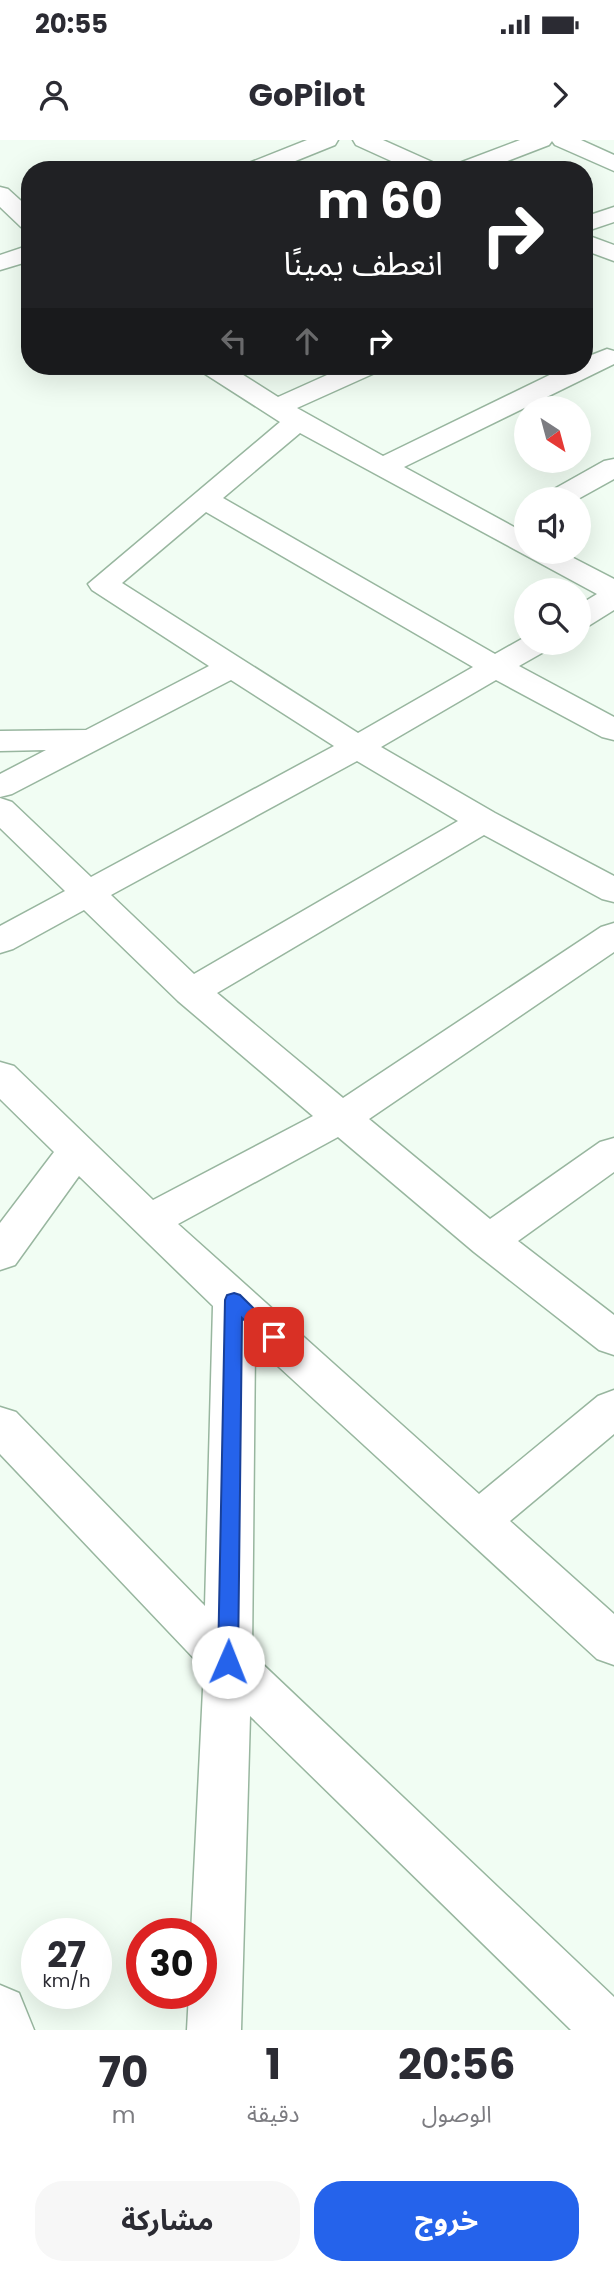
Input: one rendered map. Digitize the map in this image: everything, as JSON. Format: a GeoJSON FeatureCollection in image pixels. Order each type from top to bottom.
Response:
{"type":"FeatureCollection","features":[{"type":"Feature","properties":{"kind":"street"},"geometry":{"type":"LineString","coordinates":[[274,161],[327,140]]}},
{"type":"Feature","properties":{"kind":"street"},"geometry":{"type":"LineString","coordinates":[[364,140],[410,161]]}},
{"type":"Feature","properties":{"kind":"street"},"geometry":{"type":"LineString","coordinates":[[486,161],[541,140]]}},
{"type":"Feature","properties":{"kind":"street"},"geometry":{"type":"LineString","coordinates":[[563,140],[614,164]]}},
{"type":"Feature","properties":{"kind":"street"},"geometry":{"type":"LineString","coordinates":[[0,194],[21,214]]}},
{"type":"Feature","properties":{"kind":"street"},"geometry":{"type":"LineString","coordinates":[[593,222],[614,214]]}},
{"type":"Feature","properties":{"kind":"street"},"geometry":{"type":"LineString","coordinates":[[593,246],[613,254]]}},
{"type":"Feature","properties":{"kind":"street"},"geometry":{"type":"LineString","coordinates":[[593,263],[613,254]]}},
{"type":"Feature","properties":{"kind":"street"},"geometry":{"type":"LineString","coordinates":[[0,263],[21,255]]}},
{"type":"Feature","properties":{"kind":"street"},"geometry":{"type":"LineString","coordinates":[[225,375],[287,414],[514,539]]}},
{"type":"Feature","properties":{"kind":"street"},"geometry":{"type":"LineString","coordinates":[[353,375],[287,414],[204,499],[103,584],[357,747],[483,821],[614,891]]}},
{"type":"Feature","properties":{"kind":"street"},"geometry":{"type":"LineString","coordinates":[[382,467],[561,375]]}},
{"type":"Feature","properties":{"kind":"street"},"geometry":{"type":"LineString","coordinates":[[579,487],[614,467]]}},
{"type":"Feature","properties":{"kind":"street"},"geometry":{"type":"LineString","coordinates":[[204,499],[496,667],[614,730]]}},
{"type":"Feature","properties":{"kind":"street"},"geometry":{"type":"LineString","coordinates":[[499,531],[514,523]]}},
{"type":"Feature","properties":{"kind":"street"},"geometry":{"type":"LineString","coordinates":[[562,564],[614,591]]}},
{"type":"Feature","properties":{"kind":"street"},"geometry":{"type":"LineString","coordinates":[[591,611],[614,597]]}},
{"type":"Feature","properties":{"kind":"street"},"geometry":{"type":"LineString","coordinates":[[0,940],[357,747],[516,655]]}},
{"type":"Feature","properties":{"kind":"street"},"geometry":{"type":"LineString","coordinates":[[0,787],[231,667]]}},
{"type":"Feature","properties":{"kind":"street"},"geometry":{"type":"LineString","coordinates":[[0,741],[93,739]]}},
{"type":"Feature","properties":{"kind":"street"},"geometry":{"type":"LineString","coordinates":[[0,809],[191,992],[489,1241],[614,1338]]}},
{"type":"Feature","properties":{"kind":"street"},"geometry":{"type":"LineString","coordinates":[[191,992],[483,821]]}},
{"type":"Feature","properties":{"kind":"street"},"geometry":{"type":"LineString","coordinates":[[149,1221],[343,1117],[614,935]]}},
{"type":"Feature","properties":{"kind":"street"},"geometry":{"type":"LineString","coordinates":[[0,1076],[234,1300],[614,1644]]}},
{"type":"Feature","properties":{"kind":"street"},"geometry":{"type":"LineString","coordinates":[[0,1254],[76,1151]]}},
{"type":"Feature","properties":{"kind":"street"},"geometry":{"type":"LineString","coordinates":[[489,1241],[614,1152]]}},
{"type":"Feature","properties":{"kind":"street"},"geometry":{"type":"LineString","coordinates":[[214,2030],[228,1662],[234,1300]]}},
{"type":"Feature","properties":{"kind":"street"},"geometry":{"type":"LineString","coordinates":[[478,1521],[614,1408]]}},
{"type":"Feature","properties":{"kind":"street"},"geometry":{"type":"LineString","coordinates":[[0,1425],[228,1662],[610,2030]]}},
{"type":"Feature","properties":{"kind":"street"},"geometry":{"type":"LineString","coordinates":[[0,2012],[7,2030]]}},
{"type":"Feature","properties":{"kind":"route"},"geometry":{"type":"LineString","coordinates":[[228,1662],[234,1300],[274,1337]]}}]}
